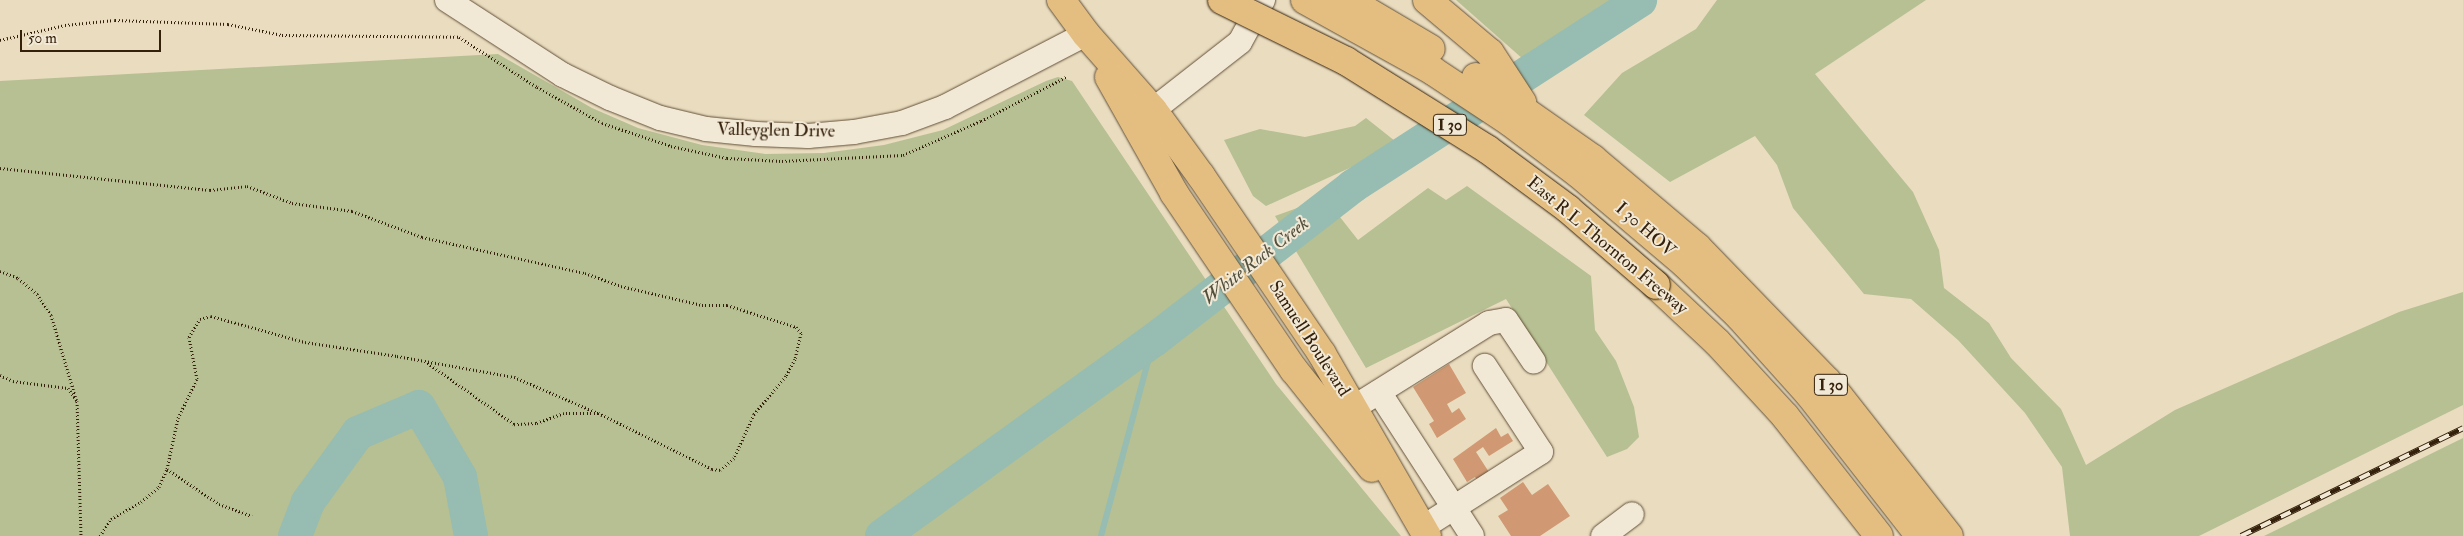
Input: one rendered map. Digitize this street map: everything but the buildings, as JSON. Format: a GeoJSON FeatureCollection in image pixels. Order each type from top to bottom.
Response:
{"type":"FeatureCollection","features":[{"type":"Feature","properties":{"kind":"main road","name":"Samuell Boulevard"},"geometry":{"type":"LineString","coordinates":[[1061,0],[1086,34],[1153,110],[1201,176],[1322,354],[1426,536],[1294,370],[1174,193],[1086,34]]}},
{"type":"Feature","properties":{"kind":"main road","name":"East R L Thornton Freeway"},"geometry":{"type":"LineString","coordinates":[[1222,0],[1346,61],[1479,144],[1568,209],[1656,285],[1717,342],[1785,416],[1878,536]]}},
{"type":"Feature","properties":{"kind":"main road","name":"I 30 HOV"},"geometry":{"type":"LineString","coordinates":[[1305,0],[1433,71],[1510,122],[1691,256],[1740,317],[1809,394],[1920,536]]}},
{"type":"Feature","properties":{"kind":"main road","name":"I 30"},"geometry":{"type":"LineString","coordinates":[[1348,0],[1527,110],[1593,159],[1691,256],[1827,380],[1949,536]]}},
{"type":"Feature","properties":{"kind":"main road"},"geometry":{"type":"LineString","coordinates":[[1427,0],[1490,53],[1527,110]]}},
{"type":"Feature","properties":{"kind":"street","name":"Valleyglen Drive"},"geometry":{"type":"LineString","coordinates":[[447,0],[563,75],[610,98],[669,120],[706,129],[756,134],[817,135],[902,123],[945,107],[1086,34]]}},
{"type":"Feature","properties":{"kind":"street"},"geometry":{"type":"LineString","coordinates":[[1153,110],[1240,42],[1263,0]]}},
{"type":"Feature","properties":{"kind":"street"},"geometry":{"type":"LineString","coordinates":[[1353,408],[1489,323],[1506,320],[1534,362]]}},
{"type":"Feature","properties":{"kind":"street"},"geometry":{"type":"LineString","coordinates":[[1422,528],[1541,452],[1485,366]]}},
{"type":"Feature","properties":{"kind":"street"},"geometry":{"type":"LineString","coordinates":[[1379,392],[1472,536]]}},
{"type":"Feature","properties":{"kind":"street"},"geometry":{"type":"LineString","coordinates":[[1603,536],[1632,514]]}},
{"type":"Feature","properties":{"kind":"path"},"geometry":{"type":"LineString","coordinates":[[0,168],[210,190],[247,186],[292,203],[352,211],[422,237],[585,273],[621,286],[702,305],[727,305],[796,327],[801,334],[795,359],[786,376],[754,414],[734,458],[720,470],[697,462],[598,412],[514,377],[305,342],[222,318],[200,319],[189,337],[197,379],[178,418],[167,469],[159,487],[142,502],[111,519],[100,536]]}},
{"type":"Feature","properties":{"kind":"path"},"geometry":{"type":"LineString","coordinates":[[0,271],[18,278],[37,294],[51,315],[77,402],[81,536]]}},
{"type":"Feature","properties":{"kind":"path"},"geometry":{"type":"LineString","coordinates":[[426,362],[514,424],[536,423],[564,413],[598,412]]}},
{"type":"Feature","properties":{"kind":"path"},"geometry":{"type":"LineString","coordinates":[[0,375],[13,381],[68,388],[77,402]]}},
{"type":"Feature","properties":{"kind":"path"},"geometry":{"type":"LineString","coordinates":[[167,469],[219,504],[252,516]]}},
{"type":"Feature","properties":{"kind":"green space"},"geometry":{"type":"Polygon","coordinates":[[[1456,0],[1613,0],[1523,59],[1456,0]]]}},
{"type":"Feature","properties":{"kind":"green space"},"geometry":{"type":"Polygon","coordinates":[[[1717,0],[1926,0],[1815,74],[1913,192],[1939,250],[1944,288],[1989,323],[2011,358],[2061,409],[2086,465],[2175,410],[2399,312],[2463,292],[2463,405],[2199,536],[2070,536],[2062,467],[2025,413],[1958,340],[1911,299],[1864,294],[1793,208],[1777,165],[1755,136],[1670,182],[1584,115],[1622,73],[1696,29],[1717,0]]]}},
{"type":"Feature","properties":{"kind":"green space"},"geometry":{"type":"Polygon","coordinates":[[[498,54],[592,108],[638,128],[702,145],[765,154],[824,153],[884,145],[943,130],[1046,81],[1058,77],[1072,81],[1276,384],[1401,536],[0,536],[0,81],[498,54]]]}},
{"type":"Feature","properties":{"kind":"green space"},"geometry":{"type":"Polygon","coordinates":[[[1366,118],[1400,145],[1266,206],[1253,196],[1224,140],[1260,129],[1305,137],[1355,126],[1366,118]]]}},
{"type":"Feature","properties":{"kind":"green space"},"geometry":{"type":"Polygon","coordinates":[[[1467,186],[1591,276],[1595,330],[1616,361],[1634,407],[1639,437],[1627,449],[1607,457],[1506,299],[1366,368],[1275,216],[1325,198],[1358,240],[1428,188],[1446,200],[1467,186]]]}},
{"type":"Feature","properties":{"kind":"green space"},"geometry":{"type":"Polygon","coordinates":[[[2463,438],[2463,536],[2264,536],[2463,438]]]}},
{"type":"Feature","properties":{"kind":"waterway","name":"White Rock Creek"},"geometry":{"type":"LineString","coordinates":[[882,536],[1154,340],[1353,186],[1640,0]]}},
{"type":"Feature","properties":{"kind":"waterway"},"geometry":{"type":"LineString","coordinates":[[1101,536],[1154,340]]}},
{"type":"Feature","properties":{"kind":"waterway","name":"White Rock Creek"},"geometry":{"type":"LineString","coordinates":[[295,536],[308,502],[358,433],[419,407],[460,477],[471,536]]}},
{"type":"Feature","properties":{"kind":"railway"},"geometry":{"type":"LineString","coordinates":[[2241,536],[2463,428]]}}]}
